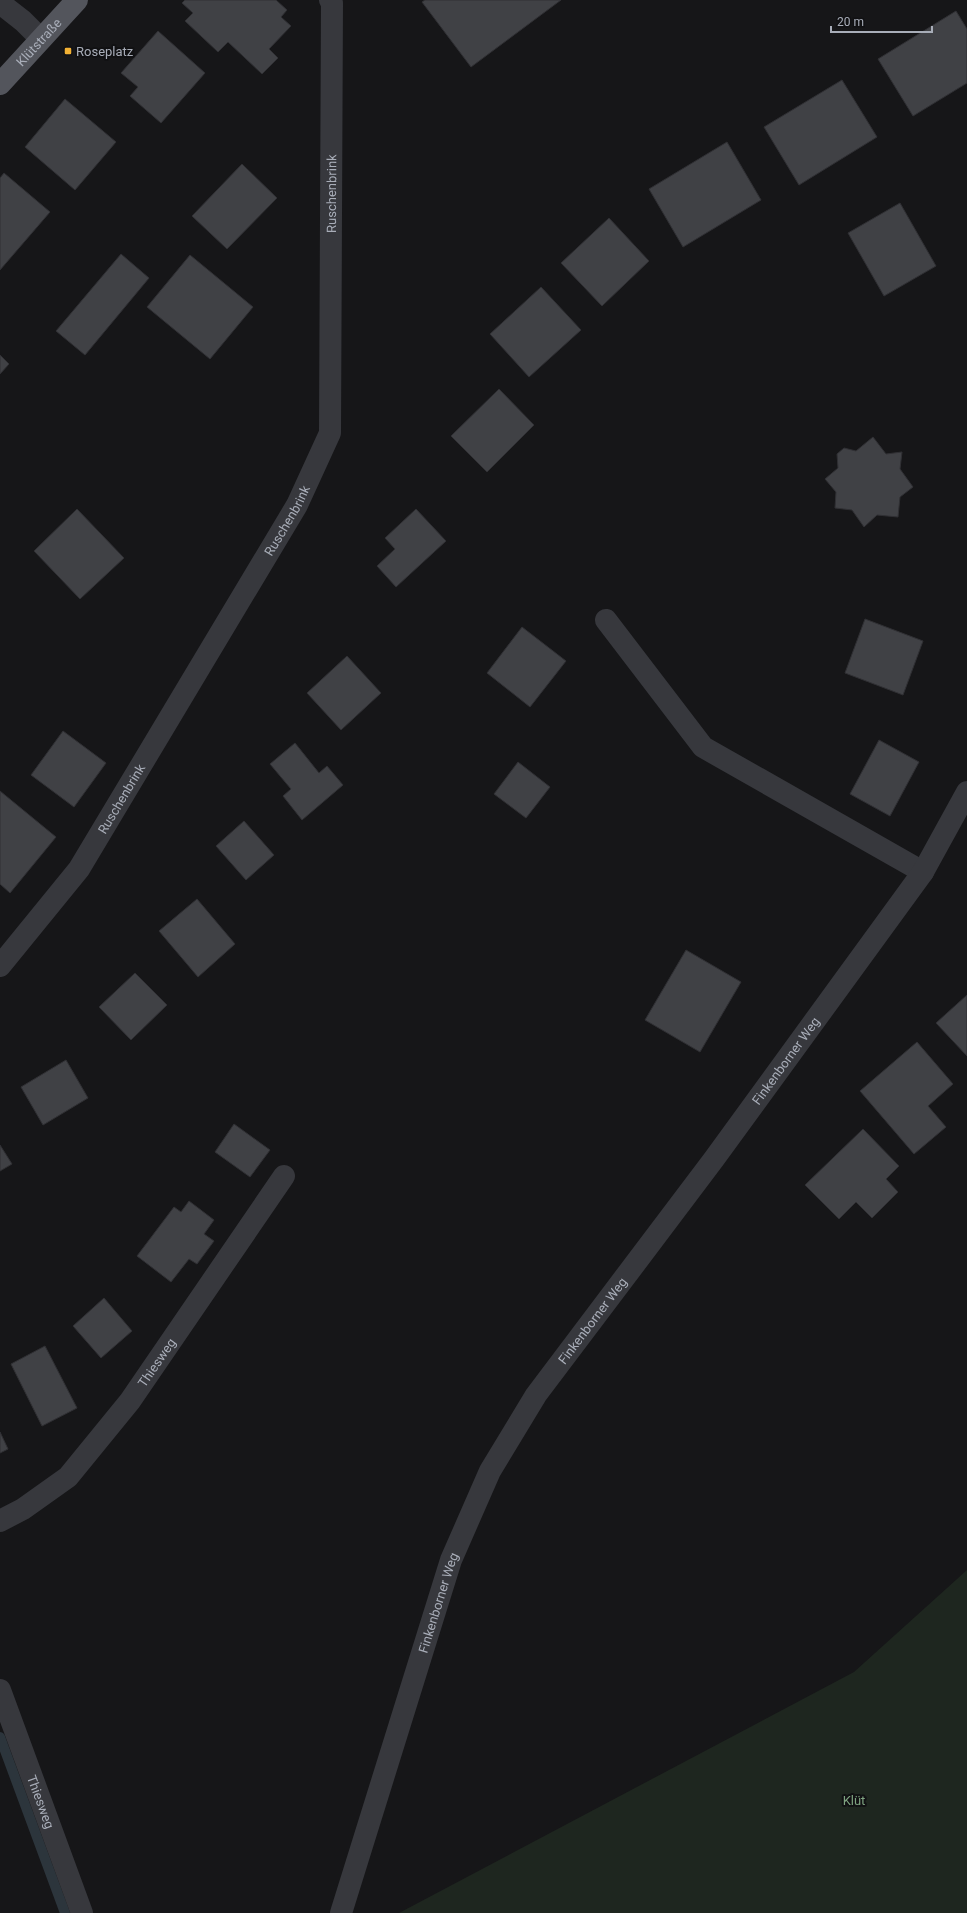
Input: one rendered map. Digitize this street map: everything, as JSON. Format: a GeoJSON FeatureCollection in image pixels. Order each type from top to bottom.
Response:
{"type":"FeatureCollection","features":[{"type":"Feature","properties":{"kind":"main road","name":"Klütstraße"},"geometry":{"type":"LineString","coordinates":[[0,84],[77,0]]}},
{"type":"Feature","properties":{"kind":"street","name":"Ruschenbrink"},"geometry":{"type":"LineString","coordinates":[[0,966],[79,869],[297,505],[330,433],[332,3],[330,0]]}},
{"type":"Feature","properties":{"kind":"street"},"geometry":{"type":"LineString","coordinates":[[0,4],[23,21],[41,39]]}},
{"type":"Feature","properties":{"kind":"street"},"geometry":{"type":"LineString","coordinates":[[606,620],[703,747],[923,872]]}},
{"type":"Feature","properties":{"kind":"street","name":"Finkenborner Weg"},"geometry":{"type":"LineString","coordinates":[[341,1913],[451,1560],[490,1471],[536,1395],[709,1165],[923,872],[967,792]]}},
{"type":"Feature","properties":{"kind":"street","name":"Thiesweg"},"geometry":{"type":"LineString","coordinates":[[0,1521],[23,1509],[68,1477],[130,1401],[284,1176]]}},
{"type":"Feature","properties":{"kind":"street","name":"Thiesweg"},"geometry":{"type":"LineString","coordinates":[[0,1690],[82,1913]]}},
{"type":"Feature","properties":{"kind":"green space","name":"Klüt"},"geometry":{"type":"Polygon","coordinates":[[[967,1570],[967,1913],[399,1913],[854,1672],[967,1570]]]}},
{"type":"Feature","properties":{"kind":"building"},"geometry":{"type":"Polygon","coordinates":[[[185,0],[276,0],[287,10],[281,17],[291,26],[269,49],[278,58],[262,74],[228,42],[218,52],[185,21],[193,13],[182,3],[185,0]]]}},
{"type":"Feature","properties":{"kind":"building"},"geometry":{"type":"Polygon","coordinates":[[[425,0],[561,0],[471,67],[422,2],[425,0]]]}},
{"type":"Feature","properties":{"kind":"building"},"geometry":{"type":"Polygon","coordinates":[[[956,11],[967,29],[967,83],[913,116],[878,59],[956,11]]]}},
{"type":"Feature","properties":{"kind":"building"},"geometry":{"type":"Polygon","coordinates":[[[158,31],[205,73],[161,123],[130,96],[138,87],[121,73],[158,31]]]}},
{"type":"Feature","properties":{"kind":"building"},"geometry":{"type":"Polygon","coordinates":[[[842,80],[877,137],[799,185],[764,127],[842,80]]]}},
{"type":"Feature","properties":{"kind":"building"},"geometry":{"type":"Polygon","coordinates":[[[65,99],[116,142],[75,190],[25,147],[65,99]]]}},
{"type":"Feature","properties":{"kind":"building"},"geometry":{"type":"Polygon","coordinates":[[[727,142],[761,200],[683,247],[649,189],[727,142]]]}},
{"type":"Feature","properties":{"kind":"building"},"geometry":{"type":"Polygon","coordinates":[[[242,164],[277,198],[227,249],[192,216],[242,164]]]}},
{"type":"Feature","properties":{"kind":"building"},"geometry":{"type":"Polygon","coordinates":[[[4,173],[50,212],[0,270],[0,178],[4,173]]]}},
{"type":"Feature","properties":{"kind":"building"},"geometry":{"type":"Polygon","coordinates":[[[900,203],[936,266],[884,296],[848,233],[900,203]]]}},
{"type":"Feature","properties":{"kind":"building"},"geometry":{"type":"Polygon","coordinates":[[[609,218],[649,261],[602,306],[561,263],[609,218]]]}},
{"type":"Feature","properties":{"kind":"building"},"geometry":{"type":"Polygon","coordinates":[[[121,254],[149,278],[85,355],[56,331],[121,254]]]}},
{"type":"Feature","properties":{"kind":"building"},"geometry":{"type":"Polygon","coordinates":[[[190,255],[253,307],[210,359],[147,307],[190,255]]]}},
{"type":"Feature","properties":{"kind":"building"},"geometry":{"type":"Polygon","coordinates":[[[541,287],[581,330],[529,377],[490,334],[541,287]]]}},
{"type":"Feature","properties":{"kind":"building"},"geometry":{"type":"Polygon","coordinates":[[[0,355],[9,364],[0,374],[0,355]]]}},
{"type":"Feature","properties":{"kind":"building"},"geometry":{"type":"Polygon","coordinates":[[[499,389],[534,425],[487,472],[451,436],[499,389]]]}},
{"type":"Feature","properties":{"kind":"building"},"geometry":{"type":"Polygon","coordinates":[[[873,437],[886,454],[902,452],[900,469],[913,487],[900,497],[898,517],[877,515],[864,527],[852,510],[835,508],[836,492],[825,479],[838,468],[837,454],[844,448],[856,451],[873,437]]]}},
{"type":"Feature","properties":{"kind":"building"},"geometry":{"type":"Polygon","coordinates":[[[77,509],[124,558],[80,599],[34,551],[77,509]]]}},
{"type":"Feature","properties":{"kind":"building"},"geometry":{"type":"Polygon","coordinates":[[[416,509],[446,541],[396,587],[377,566],[395,549],[385,538],[416,509]]]}},
{"type":"Feature","properties":{"kind":"building"},"geometry":{"type":"Polygon","coordinates":[[[865,619],[923,641],[903,695],[845,673],[865,619]]]}},
{"type":"Feature","properties":{"kind":"building"},"geometry":{"type":"Polygon","coordinates":[[[522,627],[566,661],[530,707],[487,673],[522,627]]]}},
{"type":"Feature","properties":{"kind":"building"},"geometry":{"type":"Polygon","coordinates":[[[347,656],[381,693],[341,730],[307,693],[347,656]]]}},
{"type":"Feature","properties":{"kind":"building"},"geometry":{"type":"Polygon","coordinates":[[[63,731],[106,763],[74,807],[31,775],[63,731]]]}},
{"type":"Feature","properties":{"kind":"building"},"geometry":{"type":"Polygon","coordinates":[[[879,740],[919,762],[890,816],[850,794],[879,740]]]}},
{"type":"Feature","properties":{"kind":"building"},"geometry":{"type":"Polygon","coordinates":[[[295,743],[319,773],[327,766],[343,785],[302,820],[283,796],[291,789],[270,764],[295,743]]]}},
{"type":"Feature","properties":{"kind":"building"},"geometry":{"type":"Polygon","coordinates":[[[518,762],[550,787],[526,818],[494,794],[518,762]]]}},
{"type":"Feature","properties":{"kind":"building"},"geometry":{"type":"Polygon","coordinates":[[[0,791],[56,837],[10,893],[0,884],[0,791]]]}},
{"type":"Feature","properties":{"kind":"building"},"geometry":{"type":"Polygon","coordinates":[[[244,821],[274,855],[246,880],[216,846],[244,821]]]}},
{"type":"Feature","properties":{"kind":"building"},"geometry":{"type":"Polygon","coordinates":[[[197,899],[235,944],[198,977],[159,931],[197,899]]]}},
{"type":"Feature","properties":{"kind":"building"},"geometry":{"type":"Polygon","coordinates":[[[686,950],[741,982],[700,1052],[645,1020],[686,950]]]}},
{"type":"Feature","properties":{"kind":"building"},"geometry":{"type":"Polygon","coordinates":[[[135,973],[167,1005],[131,1040],[99,1007],[135,973]]]}},
{"type":"Feature","properties":{"kind":"building"},"geometry":{"type":"Polygon","coordinates":[[[967,995],[967,1056],[936,1023],[967,995]]]}},
{"type":"Feature","properties":{"kind":"building"},"geometry":{"type":"Polygon","coordinates":[[[917,1042],[953,1084],[928,1106],[946,1127],[914,1154],[860,1091],[917,1042]]]}},
{"type":"Feature","properties":{"kind":"building"},"geometry":{"type":"Polygon","coordinates":[[[66,1060],[88,1098],[43,1125],[21,1087],[66,1060]]]}},
{"type":"Feature","properties":{"kind":"building"},"geometry":{"type":"Polygon","coordinates":[[[234,1124],[270,1150],[250,1177],[215,1152],[234,1124]]]}},
{"type":"Feature","properties":{"kind":"building"},"geometry":{"type":"Polygon","coordinates":[[[863,1129],[899,1166],[886,1179],[898,1192],[872,1218],[856,1202],[839,1219],[805,1185],[863,1129]]]}},
{"type":"Feature","properties":{"kind":"building"},"geometry":{"type":"Polygon","coordinates":[[[0,1145],[12,1164],[0,1171],[0,1145]]]}},
{"type":"Feature","properties":{"kind":"building"},"geometry":{"type":"Polygon","coordinates":[[[189,1201],[214,1220],[204,1234],[214,1241],[197,1264],[189,1259],[171,1282],[137,1256],[174,1207],[181,1212],[189,1201]]]}},
{"type":"Feature","properties":{"kind":"building"},"geometry":{"type":"Polygon","coordinates":[[[104,1298],[132,1331],[101,1358],[73,1326],[104,1298]]]}},
{"type":"Feature","properties":{"kind":"building"},"geometry":{"type":"Polygon","coordinates":[[[45,1346],[77,1408],[42,1426],[11,1364],[45,1346]]]}},
{"type":"Feature","properties":{"kind":"building"},"geometry":{"type":"Polygon","coordinates":[[[0,1432],[8,1449],[0,1453],[0,1432]]]}},
{"type":"Feature","properties":{"kind":"waterway"},"geometry":{"type":"LineString","coordinates":[[0,1737],[65,1913]]}},
{"type":"Feature","properties":{"kind":"place","name":"Roseplatz"},"geometry":{"type":"Point","coordinates":[68,51]}}]}
